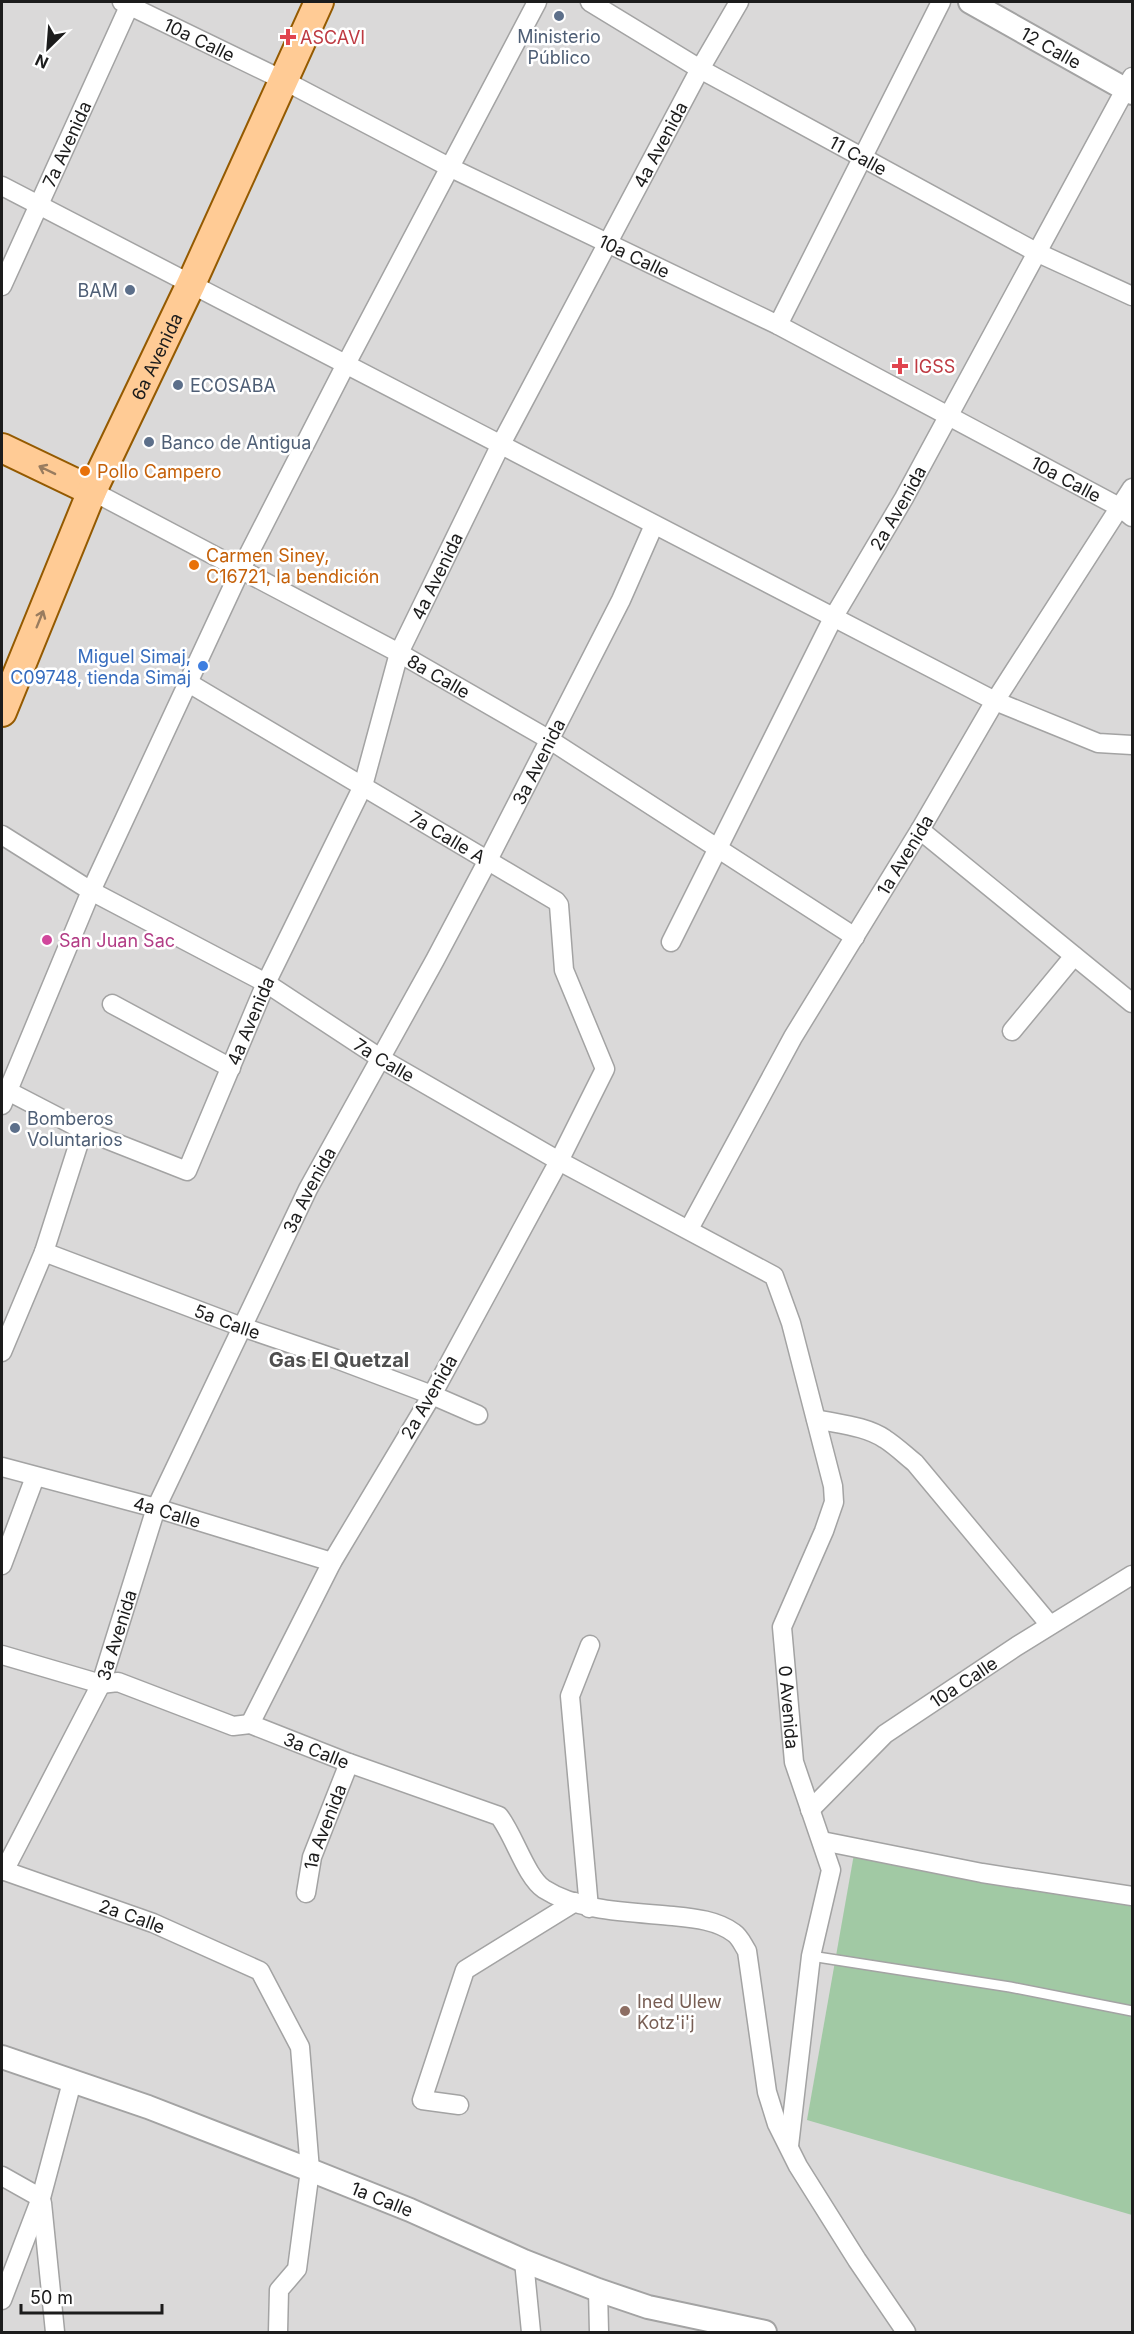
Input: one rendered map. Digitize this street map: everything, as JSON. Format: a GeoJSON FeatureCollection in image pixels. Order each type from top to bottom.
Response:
{"type":"FeatureCollection","features":[{"type":"Feature","properties":{"kind":"main road","name":"6a Avenida"},"geometry":{"type":"LineString","coordinates":[[2,712],[92,491],[191,284],[319,2]]}},
{"type":"Feature","properties":{"kind":"main road","name":"8a Calle"},"geometry":{"type":"LineString","coordinates":[[2,448],[92,491]]}},
{"type":"Feature","properties":{"kind":"street"},"geometry":{"type":"LineString","coordinates":[[2,1352],[44,1252],[83,1130],[3,1095],[91,891],[240,571],[537,2]]}},
{"type":"Feature","properties":{"kind":"street","name":"11 Calle"},"geometry":{"type":"LineString","coordinates":[[590,2],[700,69],[1036,252],[1132,296]]}},
{"type":"Feature","properties":{"kind":"street","name":"4a Avenida"},"geometry":{"type":"LineString","coordinates":[[83,1130],[187,1171],[266,983],[363,786],[399,653],[500,446],[700,69],[739,2]]}},
{"type":"Feature","properties":{"kind":"street"},"geometry":{"type":"LineString","coordinates":[[778,325],[861,156],[941,2]]}},
{"type":"Feature","properties":{"kind":"street","name":"12 Calle"},"geometry":{"type":"LineString","coordinates":[[970,2],[1130,86]]}},
{"type":"Feature","properties":{"kind":"street","name":"10a Calle"},"geometry":{"type":"LineString","coordinates":[[127,3],[283,80],[449,167],[778,325],[948,414],[1127,512]]}},
{"type":"Feature","properties":{"kind":"street","name":"7a Avenida"},"geometry":{"type":"LineString","coordinates":[[2,286],[39,207],[127,3]]}},
{"type":"Feature","properties":{"kind":"street","name":"2a Avenida"},"geometry":{"type":"LineString","coordinates":[[671,942],[833,618],[904,498],[1036,252],[1130,86]]}},
{"type":"Feature","properties":{"kind":"street"},"geometry":{"type":"LineString","coordinates":[[2,186],[345,366],[995,701],[1098,743],[1132,745]]}},
{"type":"Feature","properties":{"kind":"street","name":"1a Avenida"},"geometry":{"type":"LineString","coordinates":[[689,1230],[790,1042],[920,830],[995,701],[1127,512],[1132,489]]}},
{"type":"Feature","properties":{"kind":"street","name":"8a Calle"},"geometry":{"type":"LineString","coordinates":[[92,491],[399,653],[550,740],[855,937]]}},
{"type":"Feature","properties":{"kind":"street","name":"3a Avenida"},"geometry":{"type":"LineString","coordinates":[[3,1871],[101,1684],[156,1508],[308,1189],[488,860],[550,740],[574,687],[621,600],[654,525]]}},
{"type":"Feature","properties":{"kind":"street","name":"7a Calle A"},"geometry":{"type":"LineString","coordinates":[[187,682],[556,901],[559,905],[564,970],[605,1069]]}},
{"type":"Feature","properties":{"kind":"street"},"geometry":{"type":"LineString","coordinates":[[920,830],[1132,1003]]}},
{"type":"Feature","properties":{"kind":"street","name":"7a Calle"},"geometry":{"type":"LineString","coordinates":[[2,835],[91,891],[266,983],[380,1058],[559,1161],[774,1276]]}},
{"type":"Feature","properties":{"kind":"street"},"geometry":{"type":"LineString","coordinates":[[1012,1031],[1074,956]]}},
{"type":"Feature","properties":{"kind":"street"},"geometry":{"type":"LineString","coordinates":[[112,1004],[231,1068]]}},
{"type":"Feature","properties":{"kind":"street","name":"2a Avenida"},"geometry":{"type":"LineString","coordinates":[[250,1724],[332,1562],[432,1395],[559,1161],[605,1069]]}},
{"type":"Feature","properties":{"kind":"street","name":"5a Calle"},"geometry":{"type":"LineString","coordinates":[[44,1252],[242,1327],[339,1360],[478,1415]]}},
{"type":"Feature","properties":{"kind":"street","name":"0 Avenida"},"geometry":{"type":"LineString","coordinates":[[774,1276],[791,1323],[833,1486],[834,1502],[824,1531],[782,1627],[794,1762],[831,1870],[811,1956],[789,2146]]}},
{"type":"Feature","properties":{"kind":"street"},"geometry":{"type":"LineString","coordinates":[[816,1419],[868,1431],[884,1438],[908,1457],[1050,1625]]}},
{"type":"Feature","properties":{"kind":"street","name":"4a Calle"},"geometry":{"type":"LineString","coordinates":[[2,1467],[156,1508],[332,1562]]}},
{"type":"Feature","properties":{"kind":"street"},"geometry":{"type":"LineString","coordinates":[[2,1565],[35,1477]]}},
{"type":"Feature","properties":{"kind":"street","name":"10a Calle"},"geometry":{"type":"LineString","coordinates":[[810,1810],[885,1734],[1050,1625],[1132,1575]]}},
{"type":"Feature","properties":{"kind":"street"},"geometry":{"type":"LineString","coordinates":[[459,2105],[422,2100],[465,1970],[582,1905],[570,1696],[590,1645]]}},
{"type":"Feature","properties":{"kind":"street","name":"3a Calle"},"geometry":{"type":"LineString","coordinates":[[2,1655],[101,1684],[118,1682],[233,1726],[250,1724],[499,1816],[508,1828],[534,1880],[544,1890],[582,1905],[692,1918],[721,1925],[736,1934],[747,1951],[767,2092],[777,2124],[789,2146]]}},
{"type":"Feature","properties":{"kind":"street","name":"1a Avenida"},"geometry":{"type":"LineString","coordinates":[[306,1893],[312,1857],[349,1762]]}},
{"type":"Feature","properties":{"kind":"street"},"geometry":{"type":"LineString","coordinates":[[822,1841],[982,1873],[1132,1896]]}},
{"type":"Feature","properties":{"kind":"street","name":"2a Calle"},"geometry":{"type":"LineString","coordinates":[[3,1871],[153,1923],[260,1971],[300,2047],[310,2170]]}},
{"type":"Feature","properties":{"kind":"street","name":"1a Calle"},"geometry":{"type":"LineString","coordinates":[[2,2057],[148,2108],[310,2170],[598,2290],[648,2307],[765,2332]]}},
{"type":"Feature","properties":{"kind":"street"},"geometry":{"type":"LineString","coordinates":[[2,2300],[41,2198],[72,2082]]}},
{"type":"Feature","properties":{"kind":"street"},"geometry":{"type":"LineString","coordinates":[[789,2146],[798,2166],[857,2260],[906,2332]]}},
{"type":"Feature","properties":{"kind":"street"},"geometry":{"type":"LineString","coordinates":[[278,2332],[279,2290],[297,2269],[310,2170]]}},
{"type":"Feature","properties":{"kind":"street"},"geometry":{"type":"LineString","coordinates":[[2,2176],[41,2198]]}},
{"type":"Feature","properties":{"kind":"street"},"geometry":{"type":"LineString","coordinates":[[41,2198],[55,2332]]}},
{"type":"Feature","properties":{"kind":"street"},"geometry":{"type":"LineString","coordinates":[[524,2261],[531,2332]]}},
{"type":"Feature","properties":{"kind":"street"},"geometry":{"type":"LineString","coordinates":[[598,2290],[599,2332]]}},
{"type":"Feature","properties":{"kind":"lane"},"geometry":{"type":"LineString","coordinates":[[811,1956],[1010,1987],[1132,2011]]}},
{"type":"Feature","properties":{"kind":"shaded area"},"geometry":{"type":"Polygon","coordinates":[[[2,2],[1132,2],[1132,2332],[2,2332],[2,2]]]}},
{"type":"Feature","properties":{"kind":"green space"},"geometry":{"type":"Polygon","coordinates":[[[854,1854],[1132,1905],[1132,2215],[807,2120],[854,1854]]]}},
{"type":"Feature","properties":{"kind":"place","name":"Ministerio Público"},"geometry":{"type":"Point","coordinates":[559,16]}},
{"type":"Feature","properties":{"kind":"place","name":"ASCAVI"},"geometry":{"type":"Point","coordinates":[288,37]}},
{"type":"Feature","properties":{"kind":"place","name":"BAM"},"geometry":{"type":"Point","coordinates":[130,290]}},
{"type":"Feature","properties":{"kind":"place","name":"IGSS"},"geometry":{"type":"Point","coordinates":[900,366]}},
{"type":"Feature","properties":{"kind":"place","name":"ECOSABA"},"geometry":{"type":"Point","coordinates":[178,385]}},
{"type":"Feature","properties":{"kind":"place","name":"Banco de Antigua"},"geometry":{"type":"Point","coordinates":[149,442]}},
{"type":"Feature","properties":{"kind":"place","name":"Pollo Campero"},"geometry":{"type":"Point","coordinates":[85,471]}},
{"type":"Feature","properties":{"kind":"place","name":"Carmen Siney, C16721, la bendición"},"geometry":{"type":"Point","coordinates":[194,565]}},
{"type":"Feature","properties":{"kind":"place","name":"Miguel Simaj, C09748, tienda Simaj"},"geometry":{"type":"Point","coordinates":[203,666]}},
{"type":"Feature","properties":{"kind":"place","name":"San Juan Sac"},"geometry":{"type":"Point","coordinates":[47,940]}},
{"type":"Feature","properties":{"kind":"place","name":"Bomberos Voluntarios"},"geometry":{"type":"Point","coordinates":[15,1128]}},
{"type":"Feature","properties":{"kind":"place","name":"Ined Ulew Kotz'i'j"},"geometry":{"type":"Point","coordinates":[625,2011]}},
{"type":"Feature","properties":{"kind":"district","name":"Gas El Quetzal"},"geometry":{"type":"Point","coordinates":[339,1360]}}]}
